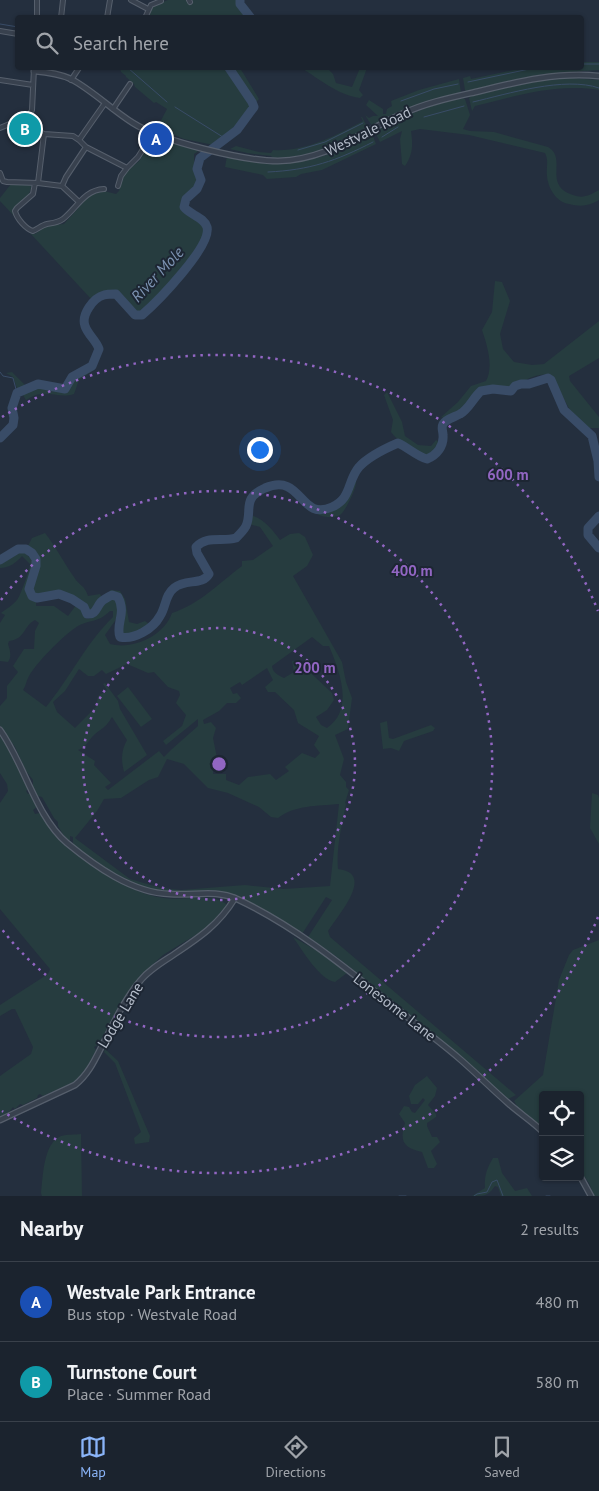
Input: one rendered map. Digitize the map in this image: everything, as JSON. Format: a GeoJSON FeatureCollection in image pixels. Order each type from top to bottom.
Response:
{"type":"FeatureCollection","features":[{"type":"Feature","properties":{"kind":"street"},"geometry":{"type":"LineString","coordinates":[[37,0],[37,15]]}},
{"type":"Feature","properties":{"kind":"street"},"geometry":{"type":"LineString","coordinates":[[61,15],[63,0]]}},
{"type":"Feature","properties":{"kind":"street"},"geometry":{"type":"LineString","coordinates":[[108,15],[110,0]]}},
{"type":"Feature","properties":{"kind":"street"},"geometry":{"type":"LineString","coordinates":[[131,0],[148,9]]}},
{"type":"Feature","properties":{"kind":"street"},"geometry":{"type":"LineString","coordinates":[[146,15],[151,5],[161,1]]}},
{"type":"Feature","properties":{"kind":"street"},"geometry":{"type":"LineString","coordinates":[[0,31],[15,34]]}},
{"type":"Feature","properties":{"kind":"street"},"geometry":{"type":"LineString","coordinates":[[0,128],[29,116],[32,110],[34,70]]}},
{"type":"Feature","properties":{"kind":"street","name":"Westvale Road"},"geometry":{"type":"LineString","coordinates":[[37,70],[71,80],[132,123],[149,132],[226,154],[276,161],[322,154],[406,112],[441,99],[550,76],[578,74],[599,76]]}},
{"type":"Feature","properties":{"kind":"street"},"geometry":{"type":"LineString","coordinates":[[71,80],[78,70]]}},
{"type":"Feature","properties":{"kind":"street"},"geometry":{"type":"LineString","coordinates":[[0,80],[33,85]]}},
{"type":"Feature","properties":{"kind":"street"},"geometry":{"type":"LineString","coordinates":[[113,109],[130,84]]}},
{"type":"Feature","properties":{"kind":"street"},"geometry":{"type":"LineString","coordinates":[[79,140],[105,103]]}},
{"type":"Feature","properties":{"kind":"street"},"geometry":{"type":"LineString","coordinates":[[29,116],[38,131],[44,134],[73,136],[86,147],[127,168]]}},
{"type":"Feature","properties":{"kind":"street"},"geometry":{"type":"LineString","coordinates":[[44,134],[37,183],[33,194],[17,208],[16,212],[19,219],[30,230],[36,230],[46,224],[57,223],[94,190],[104,189]]}},
{"type":"Feature","properties":{"kind":"street"},"geometry":{"type":"LineString","coordinates":[[118,186],[121,176],[146,146]]}},
{"type":"Feature","properties":{"kind":"street"},"geometry":{"type":"LineString","coordinates":[[62,186],[86,147]]}},
{"type":"Feature","properties":{"kind":"street"},"geometry":{"type":"LineString","coordinates":[[0,173],[3,181],[62,186],[79,202]]}},
{"type":"Feature","properties":{"kind":"street"},"geometry":{"type":"LineString","coordinates":[[0,730],[13,749],[53,827],[65,841],[83,855],[117,877],[145,890],[171,894],[225,894],[235,898]]}},
{"type":"Feature","properties":{"kind":"street","name":"Lodge Lane"},"geometry":{"type":"LineString","coordinates":[[0,1120],[75,1085],[82,1079],[92,1066],[124,1003],[141,980],[152,969],[206,933],[227,911],[235,898]]}},
{"type":"Feature","properties":{"kind":"street","name":"Lonesome Lane"},"geometry":{"type":"LineString","coordinates":[[235,898],[304,938],[335,960],[459,1058],[539,1128]]}},
{"type":"Feature","properties":{"kind":"street"},"geometry":{"type":"LineString","coordinates":[[583,1181],[591,1196]]}},
{"type":"Feature","properties":{"kind":"green space"},"geometry":{"type":"Polygon","coordinates":[[[168,0],[188,0],[190,4],[192,3],[191,0],[237,0],[247,15],[149,15],[153,6],[168,0]]]}},
{"type":"Feature","properties":{"kind":"green space"},"geometry":{"type":"Polygon","coordinates":[[[584,62],[599,62],[599,70],[543,74],[467,91],[465,90],[463,78],[470,76],[471,79],[514,70],[584,70],[584,62]]]}},
{"type":"Feature","properties":{"kind":"green space"},"geometry":{"type":"Polygon","coordinates":[[[120,70],[226,70],[250,106],[229,132],[214,145],[184,139],[157,128],[167,109],[156,102],[154,103],[120,70]]]}},
{"type":"Feature","properties":{"kind":"green space"},"geometry":{"type":"Polygon","coordinates":[[[233,70],[241,70],[259,99],[256,102],[233,70]]]}},
{"type":"Feature","properties":{"kind":"green space"},"geometry":{"type":"Polygon","coordinates":[[[304,70],[329,70],[333,74],[336,83],[352,87],[359,70],[366,70],[359,90],[363,95],[360,98],[344,94],[304,70]]]}},
{"type":"Feature","properties":{"kind":"green space"},"geometry":{"type":"Polygon","coordinates":[[[571,78],[599,80],[599,90],[583,88],[552,89],[475,106],[472,111],[469,98],[471,96],[536,81],[571,78]]]}},
{"type":"Feature","properties":{"kind":"green space"},"geometry":{"type":"Polygon","coordinates":[[[459,79],[461,93],[408,108],[374,126],[372,126],[365,115],[369,118],[378,116],[366,105],[369,100],[383,109],[383,114],[386,114],[387,109],[392,106],[391,101],[419,90],[459,79]]]}},
{"type":"Feature","properties":{"kind":"green space"},"geometry":{"type":"Polygon","coordinates":[[[462,98],[465,99],[470,115],[463,129],[494,132],[548,147],[554,152],[557,178],[559,185],[564,191],[580,197],[599,190],[599,200],[588,205],[577,205],[564,203],[560,200],[551,190],[548,181],[545,153],[469,135],[420,129],[411,131],[412,149],[405,166],[402,164],[400,139],[402,131],[380,142],[376,134],[376,131],[397,120],[429,107],[462,98]]]}},
{"type":"Feature","properties":{"kind":"green space"},"geometry":{"type":"Polygon","coordinates":[[[361,117],[368,130],[333,146],[299,156],[273,158],[271,156],[230,149],[236,146],[271,153],[273,150],[308,146],[363,121],[361,117]]]}},
{"type":"Feature","properties":{"kind":"green space"},"geometry":{"type":"Polygon","coordinates":[[[370,135],[373,136],[376,144],[322,170],[301,174],[296,177],[267,179],[263,175],[225,167],[227,156],[284,163],[317,158],[351,145],[370,135]]]}},
{"type":"Feature","properties":{"kind":"green space"},"geometry":{"type":"Polygon","coordinates":[[[157,138],[200,150],[194,154],[197,184],[183,198],[180,207],[185,213],[204,226],[204,229],[196,252],[156,299],[144,310],[137,313],[128,305],[122,294],[102,293],[92,300],[30,233],[35,234],[46,226],[64,224],[89,196],[97,192],[104,191],[116,194],[126,172],[139,161],[147,148],[152,150],[157,138]]]}},
{"type":"Feature","properties":{"kind":"green space"},"geometry":{"type":"Polygon","coordinates":[[[11,184],[31,186],[28,195],[17,207],[14,216],[0,201],[0,198],[11,184]]]}},
{"type":"Feature","properties":{"kind":"green space"},"geometry":{"type":"Polygon","coordinates":[[[495,281],[502,282],[510,301],[500,334],[503,349],[514,362],[532,365],[544,364],[599,321],[599,358],[569,376],[570,381],[599,417],[599,428],[586,428],[571,412],[551,375],[545,374],[534,376],[509,387],[485,386],[476,392],[465,409],[446,419],[441,417],[458,402],[471,386],[486,381],[490,362],[482,330],[492,312],[495,281]]]}},
{"type":"Feature","properties":{"kind":"green space"},"geometry":{"type":"Polygon","coordinates":[[[89,370],[91,372],[79,380],[74,394],[65,396],[39,394],[26,400],[23,395],[19,394],[13,377],[6,373],[12,372],[25,385],[38,381],[30,387],[32,391],[43,386],[64,392],[68,390],[73,381],[89,370]]]}},
{"type":"Feature","properties":{"kind":"green space"},"geometry":{"type":"Polygon","coordinates":[[[387,392],[402,422],[405,436],[418,445],[431,446],[436,440],[439,442],[436,450],[426,456],[393,435],[391,432],[393,420],[384,395],[387,392]]]}},
{"type":"Feature","properties":{"kind":"green space"},"geometry":{"type":"Polygon","coordinates":[[[356,480],[351,499],[340,515],[326,517],[318,515],[313,511],[329,510],[341,504],[356,480]]]}},
{"type":"Feature","properties":{"kind":"green space"},"geometry":{"type":"Polygon","coordinates":[[[250,515],[255,516],[263,521],[280,540],[290,534],[299,533],[305,537],[313,555],[307,566],[293,576],[342,662],[352,698],[348,729],[335,735],[344,759],[340,775],[346,782],[346,787],[349,790],[341,828],[338,869],[349,872],[354,878],[354,886],[346,905],[328,931],[330,937],[516,1095],[508,1099],[462,1058],[337,957],[308,937],[332,900],[326,897],[302,934],[237,895],[213,891],[168,893],[139,886],[108,870],[75,847],[73,837],[70,836],[70,840],[67,841],[58,826],[58,822],[42,797],[38,796],[33,787],[33,780],[26,771],[15,747],[0,726],[0,706],[7,698],[7,686],[18,672],[13,666],[24,649],[34,649],[35,631],[39,623],[35,620],[19,638],[9,641],[9,660],[8,662],[0,661],[0,623],[5,615],[1,613],[14,604],[18,598],[30,564],[22,556],[12,565],[0,568],[0,558],[3,561],[23,551],[33,561],[33,573],[28,587],[29,597],[36,601],[36,606],[54,606],[68,616],[77,604],[87,619],[92,618],[109,599],[113,597],[118,600],[121,613],[105,635],[110,644],[128,645],[138,643],[155,634],[168,621],[172,613],[192,604],[209,592],[242,566],[242,561],[253,560],[273,546],[260,527],[249,524],[250,515]],[[113,611],[79,625],[63,638],[33,670],[23,690],[46,707],[86,649],[113,617],[113,611]],[[312,637],[272,666],[278,675],[284,678],[294,672],[292,661],[299,662],[332,693],[334,700],[327,710],[316,717],[321,725],[327,728],[336,720],[341,711],[342,689],[337,666],[329,646],[323,646],[312,637]],[[127,664],[106,674],[102,670],[94,676],[88,676],[79,669],[65,691],[53,702],[57,712],[75,728],[96,707],[98,696],[107,690],[103,684],[105,683],[118,701],[120,709],[147,755],[124,772],[122,756],[127,740],[112,717],[84,747],[78,750],[95,761],[94,765],[111,783],[105,787],[108,790],[159,751],[164,757],[198,726],[198,719],[166,745],[163,741],[182,726],[186,715],[176,703],[180,695],[179,691],[168,687],[154,672],[148,673],[127,664]],[[267,668],[242,685],[240,682],[230,688],[233,694],[237,693],[241,698],[236,703],[227,703],[219,711],[203,720],[204,724],[211,722],[216,728],[213,738],[217,758],[213,763],[213,774],[226,774],[226,780],[239,785],[248,777],[270,774],[276,780],[289,771],[285,767],[302,753],[315,758],[320,753],[314,745],[319,736],[298,723],[294,710],[275,692],[268,692],[265,687],[273,680],[267,668]],[[167,759],[158,777],[149,780],[121,798],[104,799],[97,811],[75,838],[130,879],[161,888],[181,890],[245,885],[284,889],[330,886],[339,804],[299,808],[278,818],[271,817],[259,807],[228,793],[208,788],[184,764],[167,759]]]}},
{"type":"Feature","properties":{"kind":"green space"},"geometry":{"type":"Polygon","coordinates":[[[45,533],[88,596],[100,594],[102,598],[96,607],[90,610],[84,604],[60,591],[40,594],[33,593],[34,580],[39,565],[35,554],[28,546],[32,538],[45,533]]]}},
{"type":"Feature","properties":{"kind":"green space"},"geometry":{"type":"Polygon","coordinates":[[[110,590],[120,591],[125,599],[129,622],[137,624],[145,621],[149,624],[134,634],[125,635],[121,632],[122,603],[119,593],[111,593],[110,590]]]}},
{"type":"Feature","properties":{"kind":"green space"},"geometry":{"type":"Polygon","coordinates":[[[128,687],[152,719],[141,727],[117,696],[128,687]]]}},
{"type":"Feature","properties":{"kind":"green space"},"geometry":{"type":"Polygon","coordinates":[[[387,721],[389,738],[393,739],[431,725],[435,728],[433,731],[404,741],[399,751],[391,748],[383,749],[380,723],[387,721]]]}},
{"type":"Feature","properties":{"kind":"green space"},"geometry":{"type":"Polygon","coordinates":[[[0,736],[19,768],[28,789],[26,791],[28,794],[30,793],[37,807],[33,810],[35,814],[40,813],[65,845],[84,858],[84,860],[123,884],[147,894],[171,899],[214,899],[222,901],[227,905],[207,928],[163,955],[139,977],[124,998],[98,1045],[94,1047],[96,1050],[87,1067],[76,1081],[43,1096],[40,1094],[37,1098],[23,1105],[20,1104],[15,1109],[13,1107],[0,1117],[0,1076],[31,1054],[33,1047],[15,1009],[0,1016],[0,1005],[48,974],[50,969],[0,909],[0,803],[8,791],[7,784],[0,773],[0,736]]]}},
{"type":"Feature","properties":{"kind":"green space"},"geometry":{"type":"Polygon","coordinates":[[[592,793],[598,795],[599,798],[599,844],[590,828],[592,793]]]}},
{"type":"Feature","properties":{"kind":"green space"},"geometry":{"type":"Polygon","coordinates":[[[293,937],[321,953],[347,973],[335,982],[323,976],[293,937]]]}},
{"type":"Feature","properties":{"kind":"green space"},"geometry":{"type":"Polygon","coordinates":[[[599,940],[599,1196],[594,1196],[584,1176],[584,1091],[539,1091],[539,1125],[519,1109],[514,1101],[543,1075],[559,980],[569,955],[573,950],[599,940]]]}},
{"type":"Feature","properties":{"kind":"green space"},"geometry":{"type":"Polygon","coordinates":[[[105,1049],[118,1061],[150,1136],[149,1142],[135,1144],[134,1138],[141,1132],[115,1063],[104,1052],[105,1049]]]}},
{"type":"Feature","properties":{"kind":"green space"},"geometry":{"type":"Polygon","coordinates":[[[427,1076],[437,1088],[435,1096],[428,1105],[436,1114],[436,1117],[427,1123],[432,1137],[437,1137],[440,1142],[431,1151],[437,1164],[434,1168],[428,1168],[422,1152],[404,1143],[403,1130],[405,1123],[399,1114],[404,1106],[409,1107],[415,1113],[425,1100],[423,1098],[418,1104],[411,1104],[409,1096],[415,1085],[427,1076]]]}},
{"type":"Feature","properties":{"kind":"green space"},"geometry":{"type":"Polygon","coordinates":[[[81,1134],[82,1196],[42,1196],[43,1170],[47,1153],[51,1146],[61,1136],[81,1134]]]}},
{"type":"Feature","properties":{"kind":"green space"},"geometry":{"type":"Polygon","coordinates":[[[493,1158],[498,1158],[502,1173],[515,1191],[527,1188],[532,1196],[501,1196],[498,1187],[495,1186],[486,1195],[472,1196],[485,1188],[486,1172],[493,1158]]]}},
{"type":"Feature","properties":{"kind":"waterway","name":"River Mole"},"geometry":{"type":"LineString","coordinates":[[240,0],[240,4],[249,15]]}},
{"type":"Feature","properties":{"kind":"waterway"},"geometry":{"type":"LineString","coordinates":[[0,24],[15,26]]}},
{"type":"Feature","properties":{"kind":"waterway"},"geometry":{"type":"LineString","coordinates":[[584,64],[599,64]]}},
{"type":"Feature","properties":{"kind":"waterway"},"geometry":{"type":"LineString","coordinates":[[130,70],[167,102]]}},
{"type":"Feature","properties":{"kind":"waterway","name":"River Mole"},"geometry":{"type":"LineString","coordinates":[[0,438],[13,425],[12,408],[17,393],[38,384],[65,389],[72,377],[92,366],[99,349],[86,329],[84,322],[86,312],[92,303],[104,295],[116,294],[135,315],[142,315],[193,260],[206,236],[207,227],[203,221],[184,207],[186,199],[197,189],[201,180],[197,169],[200,158],[237,130],[254,107],[230,70]]}},
{"type":"Feature","properties":{"kind":"waterway"},"geometry":{"type":"LineString","coordinates":[[468,82],[525,70]]}},
{"type":"Feature","properties":{"kind":"waterway"},"geometry":{"type":"LineString","coordinates":[[401,101],[434,89],[458,84]]}},
{"type":"Feature","properties":{"kind":"waterway"},"geometry":{"type":"LineString","coordinates":[[473,102],[553,85],[570,84],[599,88]]}},
{"type":"Feature","properties":{"kind":"waterway"},"geometry":{"type":"LineString","coordinates":[[424,117],[464,106]]}},
{"type":"Feature","properties":{"kind":"waterway"},"geometry":{"type":"LineString","coordinates":[[175,107],[226,139]]}},
{"type":"Feature","properties":{"kind":"waterway"},"geometry":{"type":"LineString","coordinates":[[298,150],[325,142],[363,123]]}},
{"type":"Feature","properties":{"kind":"waterway"},"geometry":{"type":"LineString","coordinates":[[382,137],[398,127]]}},
{"type":"Feature","properties":{"kind":"waterway"},"geometry":{"type":"LineString","coordinates":[[268,172],[310,167],[335,159],[373,142]]}},
{"type":"Feature","properties":{"kind":"waterway"},"geometry":{"type":"LineString","coordinates":[[0,372],[3,376],[13,378],[17,393]]}},
{"type":"Feature","properties":{"kind":"waterway","name":"River Mole"},"geometry":{"type":"LineString","coordinates":[[0,560],[18,549],[26,549],[36,559],[36,566],[29,589],[32,596],[37,598],[59,594],[72,599],[84,607],[87,614],[94,612],[101,602],[108,597],[112,595],[118,597],[121,609],[120,637],[131,637],[148,629],[157,621],[169,594],[174,588],[184,583],[206,578],[209,574],[197,553],[196,547],[205,541],[236,538],[246,526],[250,501],[258,492],[277,485],[287,486],[313,508],[321,510],[332,507],[343,499],[359,467],[367,459],[382,450],[398,443],[427,459],[439,450],[442,443],[442,427],[444,422],[463,412],[481,391],[493,389],[511,391],[515,386],[548,378],[551,380],[564,410],[592,436],[598,461],[599,477]]}},
{"type":"Feature","properties":{"kind":"waterway","name":"River Mole"},"geometry":{"type":"LineString","coordinates":[[599,516],[588,528],[588,535],[599,548]]}},
{"type":"Feature","properties":{"kind":"waterway"},"geometry":{"type":"LineString","coordinates":[[474,1196],[487,1192],[492,1182],[497,1180],[503,1196]]}},
{"type":"Feature","properties":{"kind":"waterway"},"geometry":{"type":"LineString","coordinates":[[399,1196],[406,1196]]}},
{"type":"Feature","properties":{"kind":"place","name":"Turnstone Court"},"geometry":{"type":"Point","coordinates":[25,129]}},
{"type":"Feature","properties":{"kind":"place","name":"Westvale Park Entrance"},"geometry":{"type":"Point","coordinates":[156,139]}}]}
